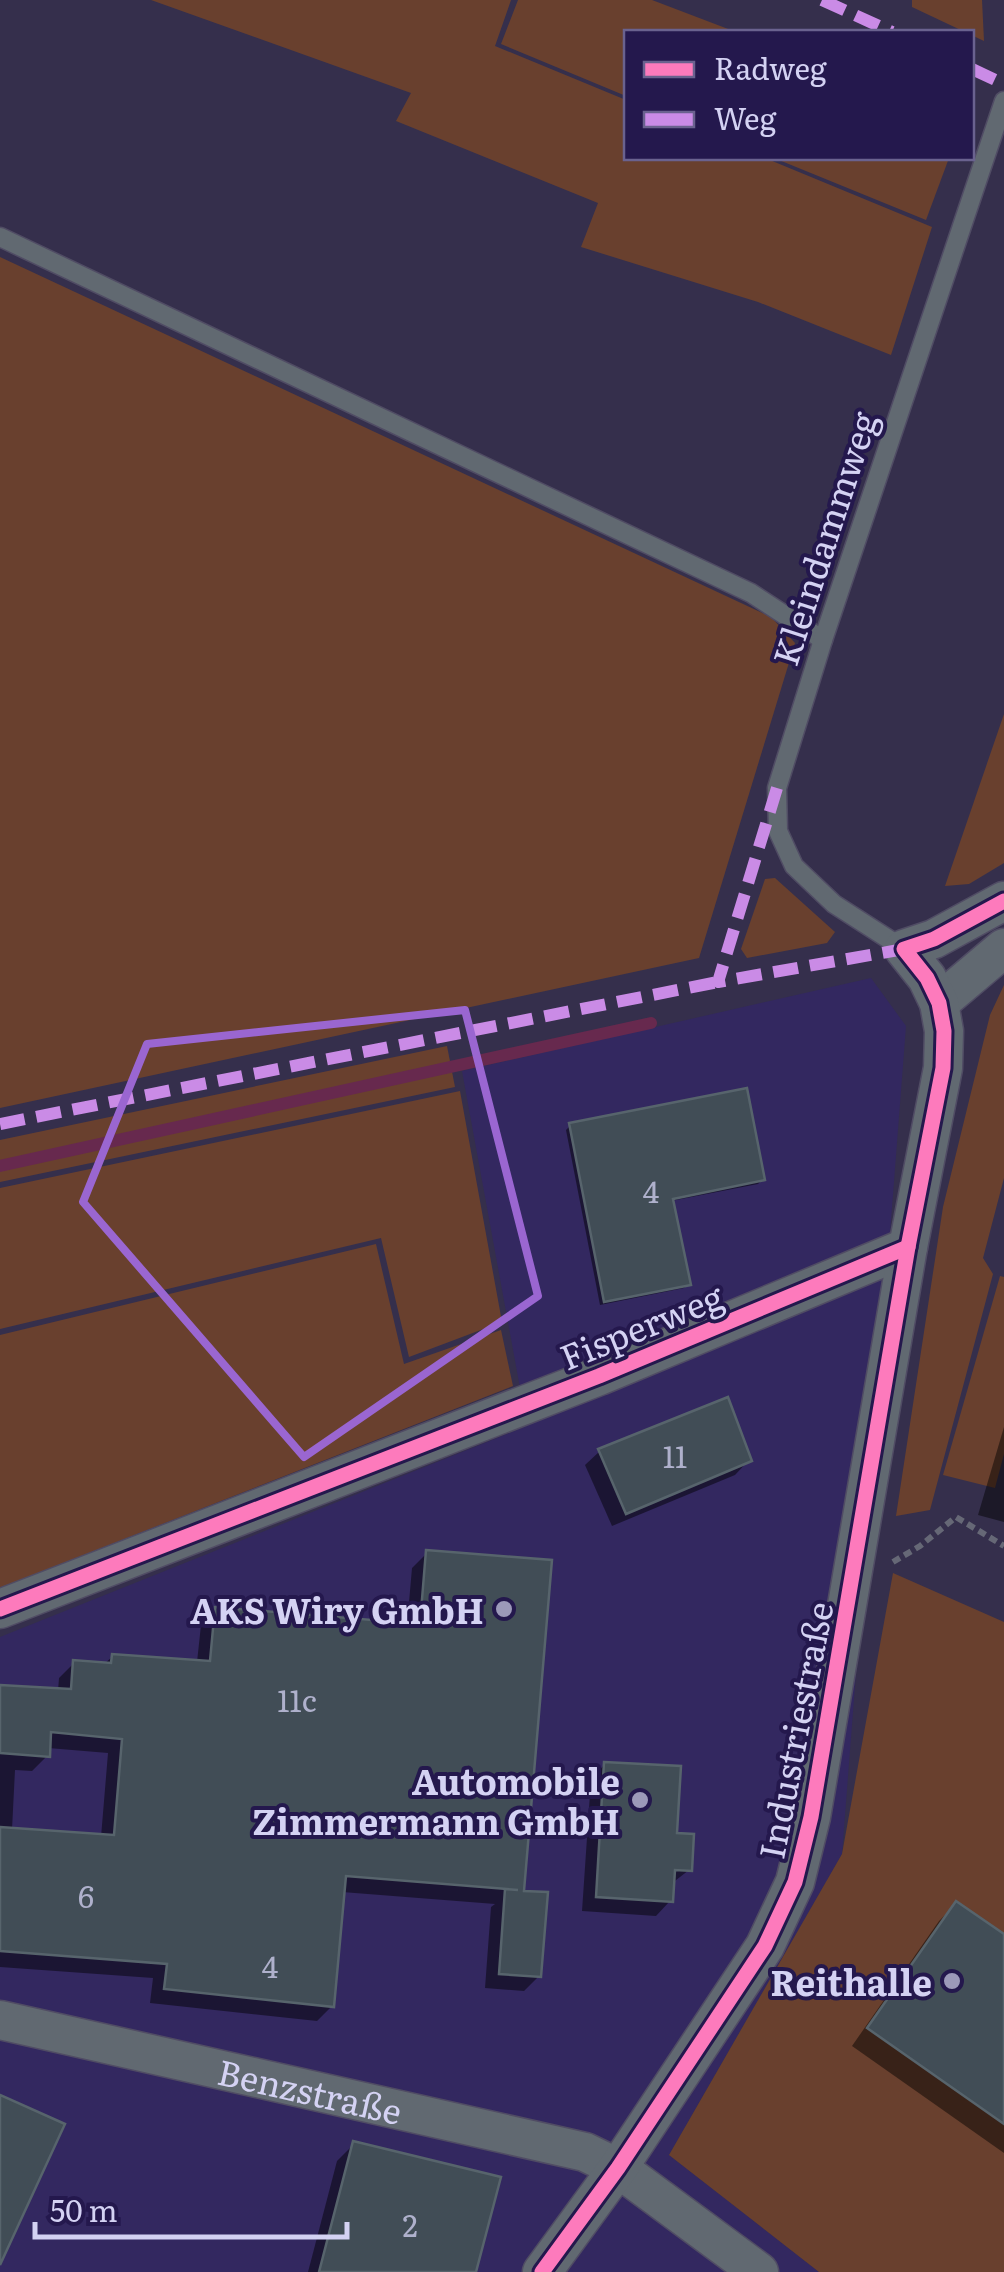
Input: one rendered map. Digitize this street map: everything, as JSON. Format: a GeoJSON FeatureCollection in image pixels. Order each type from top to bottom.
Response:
{"type":"FeatureCollection","features":[{"type":"Feature","properties":{"kind":"street"},"geometry":{"type":"LineString","coordinates":[[908,1248],[943,1068],[944,1030],[928,978],[904,949],[934,939],[1004,901]]}},
{"type":"Feature","properties":{"kind":"street"},"geometry":{"type":"LineString","coordinates":[[939,1004],[1004,948]]}},
{"type":"Feature","properties":{"kind":"street","name":"Industriestraße"},"geometry":{"type":"LineString","coordinates":[[542,2272],[618,2168],[765,1946],[796,1882],[811,1817],[908,1248]]}},
{"type":"Feature","properties":{"kind":"street","name":"Fisperweg"},"geometry":{"type":"LineString","coordinates":[[0,1608],[599,1376],[908,1248]]}},
{"type":"Feature","properties":{"kind":"street","name":"Benzstraße"},"geometry":{"type":"LineString","coordinates":[[0,2020],[584,2152],[618,2168],[759,2272]]}},
{"type":"Feature","properties":{"kind":"lane","name":"Kleindammweg"},"geometry":{"type":"LineString","coordinates":[[904,949],[834,904],[794,866],[778,831],[777,788],[1004,101]]}},
{"type":"Feature","properties":{"kind":"lane"},"geometry":{"type":"LineString","coordinates":[[0,237],[751,592],[823,640]]}},
{"type":"Feature","properties":{"kind":"path"},"geometry":{"type":"LineString","coordinates":[[851,1586],[920,1546],[956,1517],[1004,1546]]}},
{"type":"Feature","properties":{"kind":"highlighted area"},"geometry":{"type":"Polygon","coordinates":[[[465,1010],[538,1296],[304,1457],[83,1202],[147,1044],[465,1010]]]}},
{"type":"Feature","properties":{"kind":"shaded area"},"geometry":{"type":"Polygon","coordinates":[[[151,0],[511,0],[495,46],[624,99],[624,160],[770,160],[932,227],[891,355],[758,302],[581,247],[598,203],[396,121],[411,93],[151,0]]]}},
{"type":"Feature","properties":{"kind":"shaded area"},"geometry":{"type":"Polygon","coordinates":[[[518,0],[652,0],[731,30],[624,30],[624,95],[501,44],[518,0]]]}},
{"type":"Feature","properties":{"kind":"shaded area"},"geometry":{"type":"Polygon","coordinates":[[[912,0],[982,0],[984,41],[974,36],[974,30],[961,30],[912,7],[912,0]]]}},
{"type":"Feature","properties":{"kind":"shaded area"},"geometry":{"type":"Polygon","coordinates":[[[779,160],[948,160],[926,220],[779,160]]]}},
{"type":"Feature","properties":{"kind":"shaded area"},"geometry":{"type":"Polygon","coordinates":[[[0,257],[771,617],[795,643],[699,958],[0,1108],[0,257]]]}},
{"type":"Feature","properties":{"kind":"shaded area"},"geometry":{"type":"Polygon","coordinates":[[[1004,714],[1004,863],[969,884],[945,886],[1004,714]]]}},
{"type":"Feature","properties":{"kind":"shaded area"},"geometry":{"type":"Polygon","coordinates":[[[775,878],[835,932],[827,943],[747,958],[741,949],[765,879],[775,878]]]}},
{"type":"Feature","properties":{"kind":"shaded area"},"geometry":{"type":"Polygon","coordinates":[[[871,978],[906,1026],[842,1854],[669,2155],[819,2272],[0,2272],[0,1637],[527,1426],[462,1071],[871,978]]]}},
{"type":"Feature","properties":{"kind":"shaded area"},"geometry":{"type":"Polygon","coordinates":[[[1004,985],[1004,1178],[983,1258],[993,1274],[930,1510],[896,1516],[943,1207],[990,1015],[1004,985]]]}},
{"type":"Feature","properties":{"kind":"shaded area"},"geometry":{"type":"Polygon","coordinates":[[[447,1046],[455,1087],[0,1182],[0,1140],[447,1046]]]}},
{"type":"Feature","properties":{"kind":"shaded area"},"geometry":{"type":"Polygon","coordinates":[[[460,1091],[502,1322],[409,1357],[381,1238],[0,1329],[0,1188],[460,1091]]]}},
{"type":"Feature","properties":{"kind":"shaded area"},"geometry":{"type":"Polygon","coordinates":[[[376,1244],[404,1364],[501,1330],[513,1386],[0,1588],[0,1335],[376,1244]]]}},
{"type":"Feature","properties":{"kind":"shaded area"},"geometry":{"type":"Polygon","coordinates":[[[1000,1276],[1004,1277],[1004,1454],[995,1488],[943,1475],[1000,1276]]]}},
{"type":"Feature","properties":{"kind":"shaded area"},"geometry":{"type":"Polygon","coordinates":[[[893,1573],[1004,1622],[1004,2272],[819,2272],[669,2155],[842,1854],[893,1573]]]}},
{"type":"Feature","properties":{"kind":"building"},"geometry":{"type":"Polygon","coordinates":[[[747,1088],[765,1180],[673,1199],[691,1285],[604,1302],[569,1123],[747,1088]]]}},
{"type":"Feature","properties":{"kind":"building"},"geometry":{"type":"Polygon","coordinates":[[[728,1397],[752,1461],[626,1514],[598,1449],[728,1397]]]}},
{"type":"Feature","properties":{"kind":"building"},"geometry":{"type":"Polygon","coordinates":[[[426,1550],[552,1560],[524,1891],[548,1892],[541,1977],[499,1974],[505,1889],[518,1890],[346,1876],[334,2007],[164,1989],[167,1964],[0,1951],[0,1827],[114,1835],[122,1739],[51,1732],[50,1757],[0,1753],[0,1685],[71,1689],[73,1660],[111,1663],[112,1654],[210,1661],[215,1607],[420,1624],[426,1550]]]}},
{"type":"Feature","properties":{"kind":"building","name":"Automobile Zimmermann GmbH"},"geometry":{"type":"Polygon","coordinates":[[[604,1762],[681,1766],[677,1833],[694,1834],[692,1871],[675,1870],[673,1902],[596,1897],[604,1762]]]}},
{"type":"Feature","properties":{"kind":"building","name":"Reithalle"},"geometry":{"type":"Polygon","coordinates":[[[956,1901],[1004,1934],[1004,2124],[867,2028],[956,1901]]]}},
{"type":"Feature","properties":{"kind":"building"},"geometry":{"type":"Polygon","coordinates":[[[0,2095],[65,2124],[0,2265],[0,2095]]]}},
{"type":"Feature","properties":{"kind":"building"},"geometry":{"type":"Polygon","coordinates":[[[353,2141],[501,2177],[476,2272],[319,2272],[353,2141]]]}},
{"type":"Feature","properties":{"kind":"waterway"},"geometry":{"type":"LineString","coordinates":[[0,1166],[651,1023]]}},
{"type":"Feature","properties":{"kind":"marked path"},"geometry":{"type":"LineString","coordinates":[[822,0],[888,30]]}},
{"type":"Feature","properties":{"kind":"marked path"},"geometry":{"type":"LineString","coordinates":[[974,70],[1004,84]]}},
{"type":"Feature","properties":{"kind":"marked path"},"geometry":{"type":"LineString","coordinates":[[777,788],[718,982],[904,949]]}},
{"type":"Feature","properties":{"kind":"marked path"},"geometry":{"type":"LineString","coordinates":[[0,1124],[718,982]]}},
{"type":"Feature","properties":{"kind":"cycle path"},"geometry":{"type":"LineString","coordinates":[[542,2272],[618,2168],[765,1946],[795,1882],[811,1817],[908,1247],[943,1068],[944,1031],[939,1003],[927,978],[904,949],[934,939],[1004,901]]}},
{"type":"Feature","properties":{"kind":"cycle path"},"geometry":{"type":"LineString","coordinates":[[0,1609],[599,1376],[908,1247]]}},
{"type":"Feature","properties":{"kind":"place","name":"AKS Wiry GmbH"},"geometry":{"type":"Point","coordinates":[504,1609]}},
{"type":"Feature","properties":{"kind":"place","name":"Automobile Zimmermann GmbH"},"geometry":{"type":"Point","coordinates":[640,1800]}},
{"type":"Feature","properties":{"kind":"place","name":"Reithalle"},"geometry":{"type":"Point","coordinates":[952,1981]}}]}
